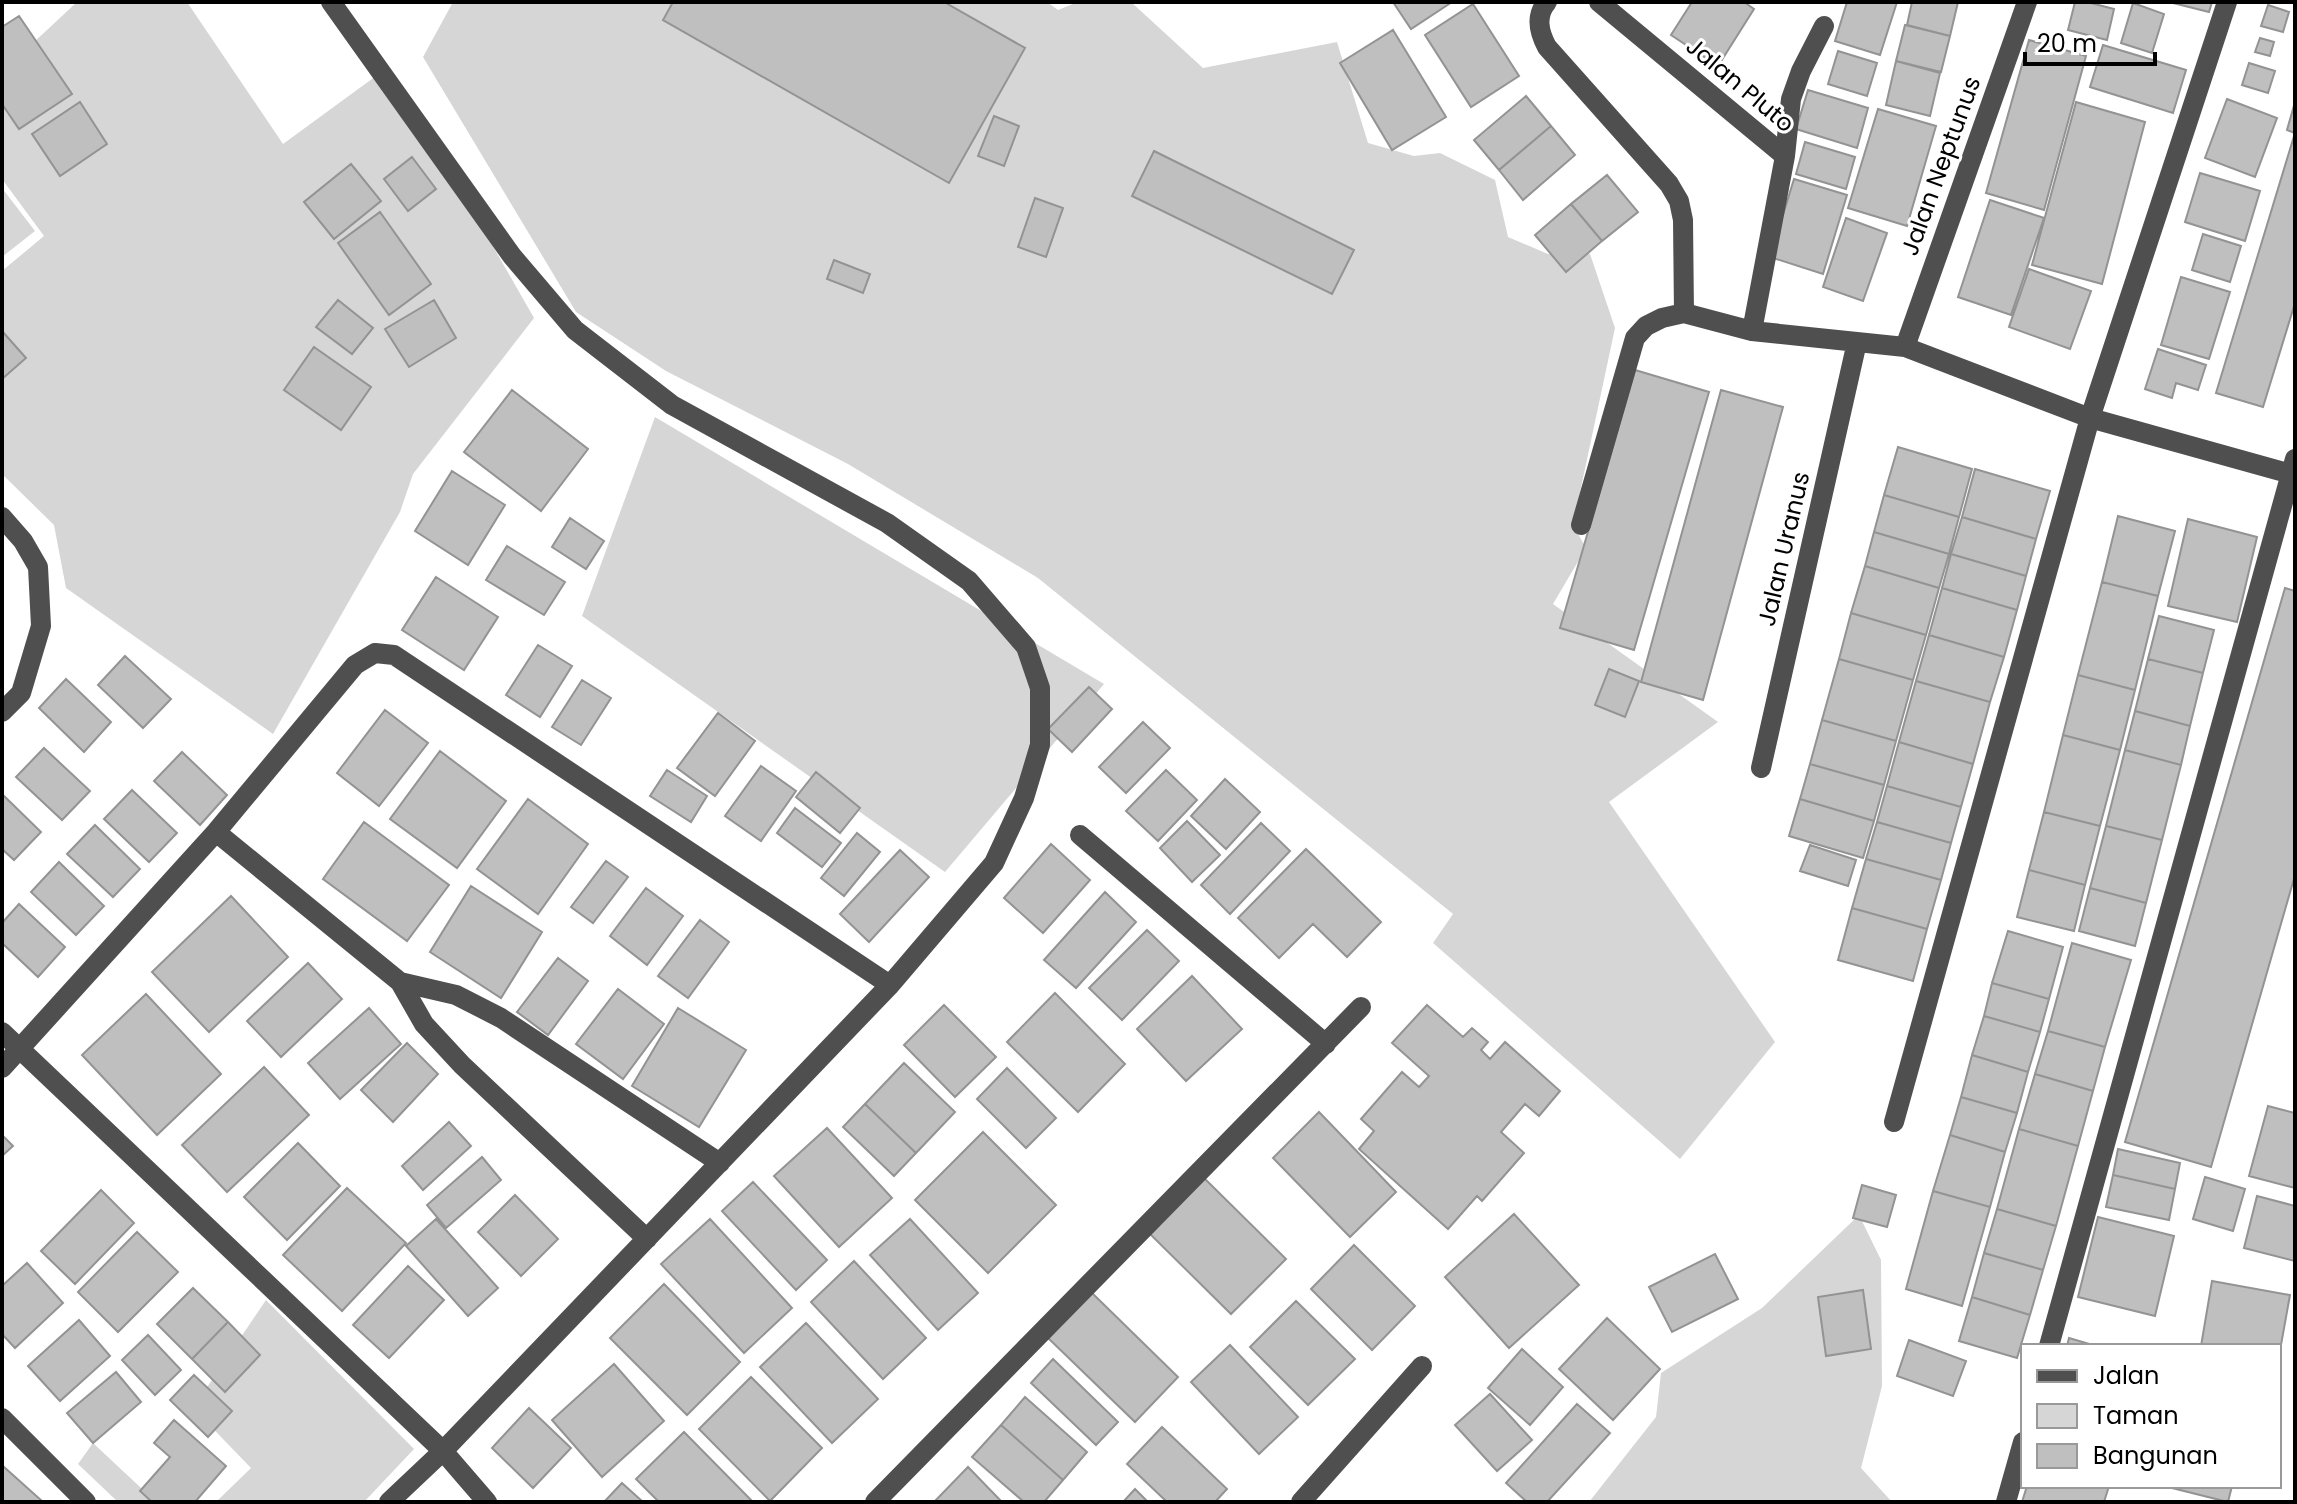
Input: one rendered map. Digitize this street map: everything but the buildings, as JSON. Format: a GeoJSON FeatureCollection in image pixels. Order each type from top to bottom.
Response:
{"type":"FeatureCollection","features":[{"type":"Feature","properties":{"kind":"street"},"geometry":{"type":"LineString","coordinates":[[331,2],[512,256],[575,330],[672,405],[887,523],[969,581],[1026,647],[1040,688],[1040,745],[1024,798],[994,863],[890,985],[443,1451],[389,1502]]}},
{"type":"Feature","properties":{"kind":"street"},"geometry":{"type":"LineString","coordinates":[[1547,2],[1541,8],[1539,27],[1547,47],[1669,184],[1679,201],[1683,220],[1684,313]]}},
{"type":"Feature","properties":{"kind":"street","name":"Jalan Pluto"},"geometry":{"type":"LineString","coordinates":[[1599,2],[1785,156],[1752,331]]}},
{"type":"Feature","properties":{"kind":"street","name":"Jalan Neptunus"},"geometry":{"type":"LineString","coordinates":[[1905,347],[2027,2]]}},
{"type":"Feature","properties":{"kind":"street"},"geometry":{"type":"LineString","coordinates":[[1894,1122],[2090,418],[2227,2]]}},
{"type":"Feature","properties":{"kind":"street"},"geometry":{"type":"LineString","coordinates":[[1785,156],[1791,99],[1801,71],[1824,26]]}},
{"type":"Feature","properties":{"kind":"street"},"geometry":{"type":"LineString","coordinates":[[1581,525],[1635,338],[1646,326],[1684,313],[1752,331],[1905,347],[2090,418],[2293,469],[2050,1344]]}},
{"type":"Feature","properties":{"kind":"street","name":"Jalan Uranus"},"geometry":{"type":"LineString","coordinates":[[1761,768],[1857,342]]}},
{"type":"Feature","properties":{"kind":"street"},"geometry":{"type":"LineString","coordinates":[[2,517],[23,541],[38,567],[41,626],[21,693],[2,712]]}},
{"type":"Feature","properties":{"kind":"street"},"geometry":{"type":"LineString","coordinates":[[2,1068],[216,832],[355,665],[375,653],[394,655],[890,985]]}},
{"type":"Feature","properties":{"kind":"street"},"geometry":{"type":"LineString","coordinates":[[216,832],[400,982],[424,1024],[462,1065],[647,1239]]}},
{"type":"Feature","properties":{"kind":"street"},"geometry":{"type":"LineString","coordinates":[[1080,835],[1326,1044]]}},
{"type":"Feature","properties":{"kind":"street"},"geometry":{"type":"LineString","coordinates":[[400,982],[456,995],[501,1018],[720,1163]]}},
{"type":"Feature","properties":{"kind":"street"},"geometry":{"type":"LineString","coordinates":[[875,1502],[1361,1007]]}},
{"type":"Feature","properties":{"kind":"street"},"geometry":{"type":"LineString","coordinates":[[2,1032],[443,1451],[487,1502]]}},
{"type":"Feature","properties":{"kind":"street"},"geometry":{"type":"LineString","coordinates":[[1301,1502],[1422,1366]]}},
{"type":"Feature","properties":{"kind":"street"},"geometry":{"type":"LineString","coordinates":[[2,1418],[86,1502]]}},
{"type":"Feature","properties":{"kind":"street"},"geometry":{"type":"LineString","coordinates":[[2006,1502],[2021,1449]]}},
{"type":"Feature","properties":{"kind":"green space"},"geometry":{"type":"Polygon","coordinates":[[[77,2],[187,2],[283,144],[376,76],[447,166],[534,318],[413,474],[400,512],[273,734],[66,588],[54,525],[2,474],[2,271],[44,236],[2,179],[2,72],[77,2]]]}},
{"type":"Feature","properties":{"kind":"green space"},"geometry":{"type":"Polygon","coordinates":[[[453,2],[1047,2],[1058,10],[1078,2],[1131,2],[1203,68],[1337,42],[1368,143],[1414,156],[1440,153],[1495,180],[1508,237],[1548,254],[1590,254],[1615,328],[1573,525],[1586,548],[1553,604],[1718,722],[1609,802],[1775,1042],[1680,1159],[1433,943],[1453,914],[1038,578],[848,464],[666,371],[576,312],[423,57],[453,2]]]}},
{"type":"Feature","properties":{"kind":"green space"},"geometry":{"type":"Polygon","coordinates":[[[2,188],[35,231],[2,257],[2,188]]]}},
{"type":"Feature","properties":{"kind":"green space"},"geometry":{"type":"Polygon","coordinates":[[[655,417],[1104,684],[945,872],[582,616],[655,417]]]}},
{"type":"Feature","properties":{"kind":"green space"},"geometry":{"type":"Polygon","coordinates":[[[1859,1215],[1881,1260],[1882,1386],[1861,1468],[1892,1502],[1589,1502],[1656,1417],[1661,1373],[1762,1308],[1859,1215]]]}},
{"type":"Feature","properties":{"kind":"green space"},"geometry":{"type":"Polygon","coordinates":[[[266,1300],[414,1449],[364,1502],[216,1502],[251,1468],[193,1408],[266,1300]]]}},
{"type":"Feature","properties":{"kind":"green space"},"geometry":{"type":"Polygon","coordinates":[[[93,1443],[156,1502],[118,1502],[78,1464],[93,1443]]]}}]}
